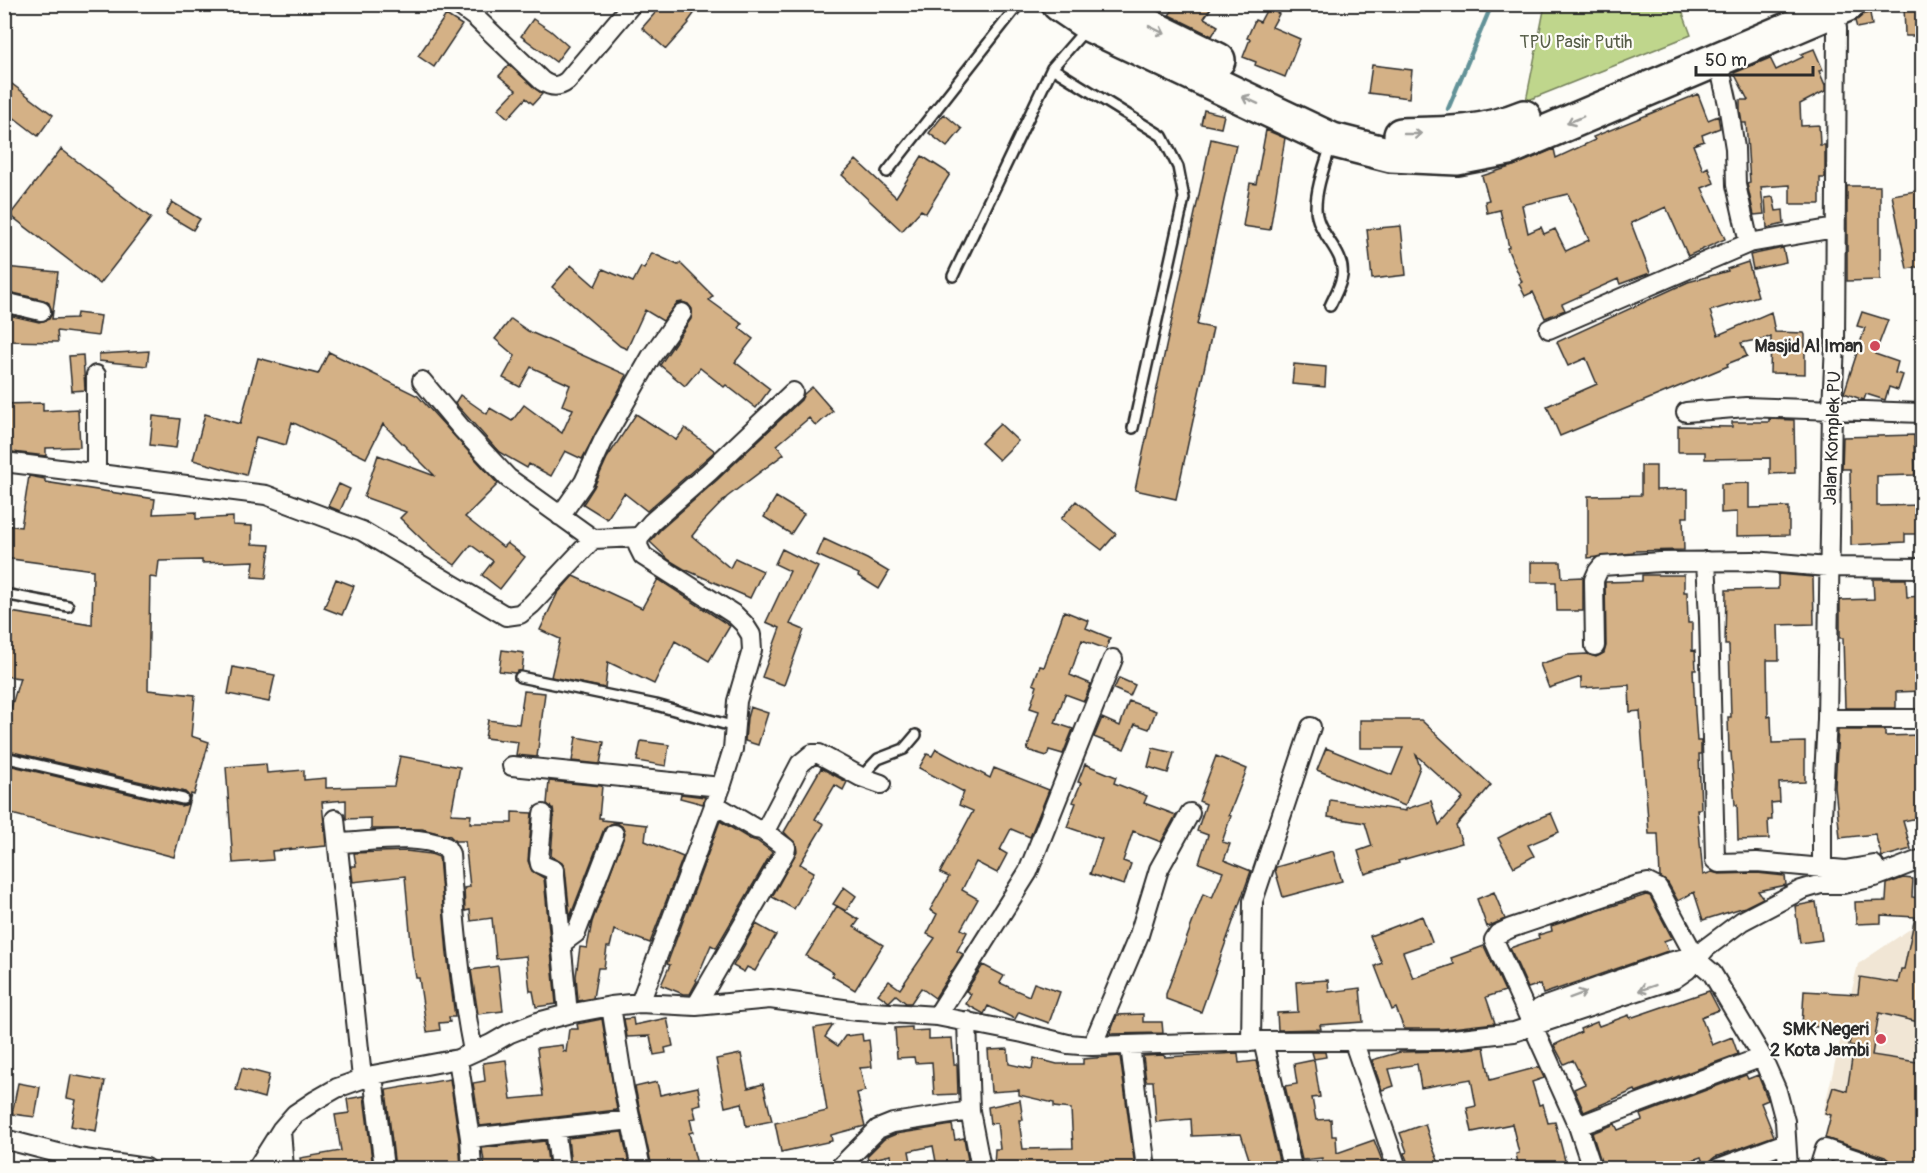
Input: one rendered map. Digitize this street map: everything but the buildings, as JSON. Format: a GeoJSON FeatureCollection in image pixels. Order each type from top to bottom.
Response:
{"type":"FeatureCollection","features":[{"type":"Feature","properties":{"kind":"highway"},"geometry":{"type":"LineString","coordinates":[[1059,4],[1097,15],[1284,104],[1393,135],[1465,132],[1503,125],[1830,7]]}},
{"type":"Feature","properties":{"kind":"highway"},"geometry":{"type":"LineString","coordinates":[[1284,104],[1332,140],[1391,155],[1457,158],[1509,148],[1718,59],[1830,7]]}},
{"type":"Feature","properties":{"kind":"street"},"geometry":{"type":"LineString","coordinates":[[457,4],[476,18],[542,81],[560,86],[567,81],[632,4]]}},
{"type":"Feature","properties":{"kind":"street","name":"Jalan Komplek PU"},"geometry":{"type":"LineString","coordinates":[[1822,867],[1832,409],[1836,344],[1837,28],[1830,7]]}},
{"type":"Feature","properties":{"kind":"street"},"geometry":{"type":"LineString","coordinates":[[1718,59],[1735,148],[1736,185],[1749,243]]}},
{"type":"Feature","properties":{"kind":"street"},"geometry":{"type":"LineString","coordinates":[[1549,329],[1749,243],[1835,228]]}},
{"type":"Feature","properties":{"kind":"street"},"geometry":{"type":"LineString","coordinates":[[4,302],[41,311]]}},
{"type":"Feature","properties":{"kind":"street"},"geometry":{"type":"LineString","coordinates":[[560,516],[584,482],[604,439],[651,357],[682,313]]}},
{"type":"Feature","properties":{"kind":"street"},"geometry":{"type":"LineString","coordinates":[[96,375],[96,473]]}},
{"type":"Feature","properties":{"kind":"street"},"geometry":{"type":"LineString","coordinates":[[422,381],[462,429],[508,478],[560,516],[593,539],[639,537]]}},
{"type":"Feature","properties":{"kind":"street"},"geometry":{"type":"LineString","coordinates":[[640,1003],[721,787],[733,749],[737,701],[752,650],[751,635],[735,615],[643,556],[638,546],[639,537],[652,522],[794,392]]}},
{"type":"Feature","properties":{"kind":"street"},"geometry":{"type":"LineString","coordinates":[[1686,412],[1746,407],[1923,413]]}},
{"type":"Feature","properties":{"kind":"street"},"geometry":{"type":"LineString","coordinates":[[4,462],[266,495],[362,531],[506,616],[520,614],[593,539]]}},
{"type":"Feature","properties":{"kind":"street"},"geometry":{"type":"LineString","coordinates":[[1706,561],[1714,860],[1719,863],[1757,862],[1845,870],[1869,867],[1923,850]]}},
{"type":"Feature","properties":{"kind":"street"},"geometry":{"type":"LineString","coordinates":[[1595,646],[1594,580],[1602,567],[1660,562],[1754,561],[1828,567],[1923,568]]}},
{"type":"Feature","properties":{"kind":"street"},"geometry":{"type":"LineString","coordinates":[[937,1016],[1028,872],[1113,659]]}},
{"type":"Feature","properties":{"kind":"street"},"geometry":{"type":"LineString","coordinates":[[1827,719],[1923,719]]}},
{"type":"Feature","properties":{"kind":"street"},"geometry":{"type":"LineString","coordinates":[[1291,1163],[1257,1041],[1253,901],[1311,728]]}},
{"type":"Feature","properties":{"kind":"street"},"geometry":{"type":"LineString","coordinates":[[762,830],[770,824],[800,764],[812,754],[819,754],[861,777],[881,784]]}},
{"type":"Feature","properties":{"kind":"street"},"geometry":{"type":"LineString","coordinates":[[512,766],[721,787]]}},
{"type":"Feature","properties":{"kind":"street"},"geometry":{"type":"LineString","coordinates":[[696,1006],[786,852],[786,848],[762,830],[714,804]]}},
{"type":"Feature","properties":{"kind":"street"},"geometry":{"type":"LineString","coordinates":[[1092,1046],[1139,935],[1159,869],[1190,813]]}},
{"type":"Feature","properties":{"kind":"street"},"geometry":{"type":"LineString","coordinates":[[543,814],[539,859],[542,867],[554,870],[568,1014]]}},
{"type":"Feature","properties":{"kind":"street"},"geometry":{"type":"LineString","coordinates":[[335,819],[368,1077],[384,1168]]}},
{"type":"Feature","properties":{"kind":"street"},"geometry":{"type":"LineString","coordinates":[[561,944],[576,933],[614,834]]}},
{"type":"Feature","properties":{"kind":"street"},"geometry":{"type":"LineString","coordinates":[[338,843],[407,840],[446,847],[450,854],[456,938],[466,1015],[465,1055],[471,1168]]}},
{"type":"Feature","properties":{"kind":"street"},"geometry":{"type":"LineString","coordinates":[[1697,960],[1706,948],[1742,921],[1801,890],[1821,884],[1843,884],[1875,877],[1923,860]]}},
{"type":"Feature","properties":{"kind":"street"},"geometry":{"type":"LineString","coordinates":[[1592,1168],[1578,1126],[1494,940],[1498,934],[1510,928],[1648,883],[1658,888],[1697,960],[1712,973],[1762,1057],[1777,1091],[1785,1121],[1788,1168]]}},
{"type":"Feature","properties":{"kind":"street"},"geometry":{"type":"LineString","coordinates":[[257,1168],[281,1130],[295,1114],[316,1100],[368,1077],[465,1055],[510,1033],[568,1014],[611,1006],[640,1003],[696,1006],[770,999],[858,1011],[937,1016],[1068,1044],[1092,1046],[1257,1041],[1444,1040],[1514,1032],[1531,1025],[1540,1008],[1666,963],[1685,958],[1697,960]]}},
{"type":"Feature","properties":{"kind":"street"},"geometry":{"type":"LineString","coordinates":[[611,1006],[641,1168]]}},
{"type":"Feature","properties":{"kind":"street"},"geometry":{"type":"LineString","coordinates":[[967,1021],[970,1111],[981,1168]]}},
{"type":"Feature","properties":{"kind":"street"},"geometry":{"type":"LineString","coordinates":[[1353,1040],[1397,1168]]}},
{"type":"Feature","properties":{"kind":"street"},"geometry":{"type":"LineString","coordinates":[[1130,1046],[1146,1168]]}},
{"type":"Feature","properties":{"kind":"street"},"geometry":{"type":"LineString","coordinates":[[1578,1126],[1762,1057]]}},
{"type":"Feature","properties":{"kind":"street"},"geometry":{"type":"LineString","coordinates":[[838,1168],[878,1129],[893,1123],[970,1111]]}},
{"type":"Feature","properties":{"kind":"street"},"geometry":{"type":"LineString","coordinates":[[470,1138],[631,1120]]}},
{"type":"Feature","properties":{"kind":"street"},"geometry":{"type":"LineString","coordinates":[[555,1128],[560,1168]]}},
{"type":"Feature","properties":{"kind":"street"},"geometry":{"type":"LineString","coordinates":[[281,1130],[284,1168]]}},
{"type":"Feature","properties":{"kind":"street"},"geometry":{"type":"LineString","coordinates":[[4,1139],[77,1158],[146,1168]]}},
{"type":"Feature","properties":{"kind":"street"},"geometry":{"type":"LineString","coordinates":[[1719,1168],[1786,1143]]}},
{"type":"Feature","properties":{"kind":"street"},"geometry":{"type":"LineString","coordinates":[[1819,1168],[1825,1149],[1881,1168]]}},
{"type":"Feature","properties":{"kind":"lane"},"geometry":{"type":"LineString","coordinates":[[887,172],[1019,4]]}},
{"type":"Feature","properties":{"kind":"lane"},"geometry":{"type":"LineString","coordinates":[[953,276],[1052,68],[1097,15]]}},
{"type":"Feature","properties":{"kind":"lane"},"geometry":{"type":"LineString","coordinates":[[1052,68],[1162,136],[1178,167],[1184,198],[1133,428]]}},
{"type":"Feature","properties":{"kind":"lane"},"geometry":{"type":"LineString","coordinates":[[1330,306],[1342,276],[1341,261],[1334,247],[1324,235],[1316,210],[1318,188],[1332,140]]}},
{"type":"Feature","properties":{"kind":"lane"},"geometry":{"type":"LineString","coordinates":[[4,594],[68,606]]}},
{"type":"Feature","properties":{"kind":"lane"},"geometry":{"type":"LineString","coordinates":[[520,677],[656,705],[735,727]]}},
{"type":"Feature","properties":{"kind":"lane"},"geometry":{"type":"LineString","coordinates":[[861,777],[878,759],[904,749],[916,735]]}},
{"type":"Feature","properties":{"kind":"lane"},"geometry":{"type":"LineString","coordinates":[[4,757],[183,799]]}},
{"type":"Feature","properties":{"kind":"shaded area","name":"SMK Negeri 2 Kota Jambi"},"geometry":{"type":"Polygon","coordinates":[[[1922,869],[1922,1146],[1823,1114],[1858,964],[1916,925],[1920,870],[1922,869]]]}},
{"type":"Feature","properties":{"kind":"green space","name":"TPU Pasir Putih"},"geometry":{"type":"Polygon","coordinates":[[[1545,5],[1680,5],[1691,35],[1526,101],[1545,5]]]}},
{"type":"Feature","properties":{"kind":"waterway"},"geometry":{"type":"LineString","coordinates":[[1448,109],[1492,4]]}},
{"type":"Feature","properties":{"kind":"place","name":"Masjid Al Iman"},"geometry":{"type":"Point","coordinates":[1875,346]}},
{"type":"Feature","properties":{"kind":"place","name":"SMK Negeri 2 Kota Jambi"},"geometry":{"type":"Point","coordinates":[1881,1039]}}]}
